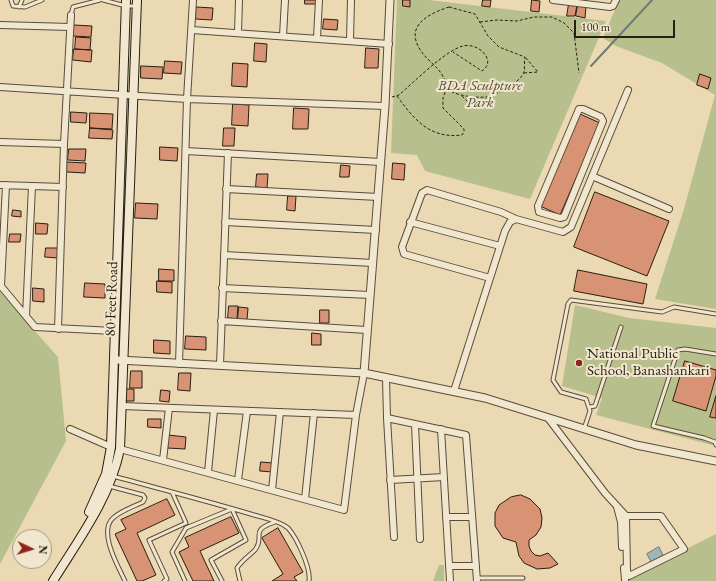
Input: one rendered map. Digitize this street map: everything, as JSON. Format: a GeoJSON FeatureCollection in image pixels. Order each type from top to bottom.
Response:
{"type":"FeatureCollection","features":[{"type":"Feature","properties":{"kind":"main road","name":"80 Feet Road"},"geometry":{"type":"LineString","coordinates":[[53,581],[85,521],[100,487],[108,464],[111,446],[126,3]]}},
{"type":"Feature","properties":{"kind":"main road","name":"80 Feet Road"},"geometry":{"type":"LineString","coordinates":[[47,581],[89,524],[109,486],[120,449],[137,3]]}},
{"type":"Feature","properties":{"kind":"street"},"geometry":{"type":"LineString","coordinates":[[179,364],[187,99],[193,0]]}},
{"type":"Feature","properties":{"kind":"street"},"geometry":{"type":"LineString","coordinates":[[238,33],[239,0]]}},
{"type":"Feature","properties":{"kind":"street"},"geometry":{"type":"LineString","coordinates":[[283,36],[285,0]]}},
{"type":"Feature","properties":{"kind":"street"},"geometry":{"type":"LineString","coordinates":[[317,38],[319,0]]}},
{"type":"Feature","properties":{"kind":"street"},"geometry":{"type":"LineString","coordinates":[[350,40],[351,0]]}},
{"type":"Feature","properties":{"kind":"street"},"geometry":{"type":"LineString","coordinates":[[120,449],[344,510],[356,415],[364,373],[386,102],[390,0]]}},
{"type":"Feature","properties":{"kind":"street"},"geometry":{"type":"LineString","coordinates":[[553,0],[610,7],[613,6],[616,0]]}},
{"type":"Feature","properties":{"kind":"street"},"geometry":{"type":"LineString","coordinates":[[58,329],[64,144],[71,15]]}},
{"type":"Feature","properties":{"kind":"street"},"geometry":{"type":"LineString","coordinates":[[0,25],[70,27]]}},
{"type":"Feature","properties":{"kind":"street"},"geometry":{"type":"LineString","coordinates":[[192,30],[350,40],[389,44]]}},
{"type":"Feature","properties":{"kind":"street"},"geometry":{"type":"LineString","coordinates":[[0,87],[67,90],[187,99],[386,102]]}},
{"type":"Feature","properties":{"kind":"street"},"geometry":{"type":"LineString","coordinates":[[490,278],[404,254],[402,247],[422,193],[427,190],[501,212],[516,219],[563,232],[568,230],[628,90]]}},
{"type":"Feature","properties":{"kind":"street"},"geometry":{"type":"LineString","coordinates":[[579,109],[583,109],[601,117],[603,121],[591,151],[564,217],[560,218],[539,212],[538,206],[579,109]]}},
{"type":"Feature","properties":{"kind":"street"},"geometry":{"type":"LineString","coordinates":[[0,142],[64,144]]}},
{"type":"Feature","properties":{"kind":"street"},"geometry":{"type":"LineString","coordinates":[[186,151],[381,162]]}},
{"type":"Feature","properties":{"kind":"street"},"geometry":{"type":"LineString","coordinates":[[591,151],[600,155]]}},
{"type":"Feature","properties":{"kind":"street"},"geometry":{"type":"LineString","coordinates":[[220,365],[228,153]]}},
{"type":"Feature","properties":{"kind":"street"},"geometry":{"type":"LineString","coordinates":[[592,176],[669,209]]}},
{"type":"Feature","properties":{"kind":"street"},"geometry":{"type":"LineString","coordinates":[[63,187],[3,185],[0,285],[35,327],[114,331]]}},
{"type":"Feature","properties":{"kind":"street"},"geometry":{"type":"LineString","coordinates":[[26,316],[32,186]]}},
{"type":"Feature","properties":{"kind":"street"},"geometry":{"type":"LineString","coordinates":[[226,189],[378,197]]}},
{"type":"Feature","properties":{"kind":"street"},"geometry":{"type":"LineString","coordinates":[[454,391],[505,231],[510,222],[516,219]]}},
{"type":"Feature","properties":{"kind":"street"},"geometry":{"type":"LineString","coordinates":[[225,222],[376,230]]}},
{"type":"Feature","properties":{"kind":"street"},"geometry":{"type":"LineString","coordinates":[[410,222],[500,246]]}},
{"type":"Feature","properties":{"kind":"street"},"geometry":{"type":"LineString","coordinates":[[224,255],[373,263]]}},
{"type":"Feature","properties":{"kind":"street"},"geometry":{"type":"LineString","coordinates":[[222,288],[370,295]]}},
{"type":"Feature","properties":{"kind":"street"},"geometry":{"type":"LineString","coordinates":[[221,321],[367,330]]}},
{"type":"Feature","properties":{"kind":"street"},"geometry":{"type":"LineString","coordinates":[[113,360],[364,373],[485,398],[636,445],[716,461]]}},
{"type":"Feature","properties":{"kind":"street"},"geometry":{"type":"LineString","coordinates":[[382,377],[387,418],[394,537]]}},
{"type":"Feature","properties":{"kind":"street"},"geometry":{"type":"LineString","coordinates":[[122,406],[356,415]]}},
{"type":"Feature","properties":{"kind":"street"},"geometry":{"type":"LineString","coordinates":[[163,460],[168,408]]}},
{"type":"Feature","properties":{"kind":"street"},"geometry":{"type":"LineString","coordinates":[[208,472],[214,410]]}},
{"type":"Feature","properties":{"kind":"street"},"geometry":{"type":"LineString","coordinates":[[238,480],[247,411]]}},
{"type":"Feature","properties":{"kind":"street"},"geometry":{"type":"LineString","coordinates":[[272,490],[280,412]]}},
{"type":"Feature","properties":{"kind":"street"},"geometry":{"type":"LineString","coordinates":[[305,499],[314,413]]}},
{"type":"Feature","properties":{"kind":"street"},"geometry":{"type":"LineString","coordinates":[[387,418],[466,435],[477,579]]}},
{"type":"Feature","properties":{"kind":"street"},"geometry":{"type":"LineString","coordinates":[[548,418],[617,507],[626,516],[627,571],[629,576],[684,548],[661,516],[626,516]]}},
{"type":"Feature","properties":{"kind":"street"},"geometry":{"type":"LineString","coordinates":[[415,424],[420,539]]}},
{"type":"Feature","properties":{"kind":"street"},"geometry":{"type":"LineString","coordinates":[[441,429],[450,581]]}},
{"type":"Feature","properties":{"kind":"street"},"geometry":{"type":"LineString","coordinates":[[70,430],[111,446]]}},
{"type":"Feature","properties":{"kind":"street"},"geometry":{"type":"LineString","coordinates":[[390,480],[444,477]]}},
{"type":"Feature","properties":{"kind":"street"},"geometry":{"type":"LineString","coordinates":[[617,507],[621,522],[625,580]]}},
{"type":"Feature","properties":{"kind":"street"},"geometry":{"type":"LineString","coordinates":[[446,517],[472,517]]}},
{"type":"Feature","properties":{"kind":"street"},"geometry":{"type":"LineString","coordinates":[[449,566],[476,566]]}},
{"type":"Feature","properties":{"kind":"lane"},"geometry":{"type":"LineString","coordinates":[[11,0],[13,6],[19,7],[25,7],[42,0]]}},
{"type":"Feature","properties":{"kind":"lane"},"geometry":{"type":"LineString","coordinates":[[19,7],[22,0]]}},
{"type":"Feature","properties":{"kind":"lane"},"geometry":{"type":"LineString","coordinates":[[71,15],[73,8],[100,0]]}},
{"type":"Feature","properties":{"kind":"lane"},"geometry":{"type":"LineString","coordinates":[[103,0],[137,3]]}},
{"type":"Feature","properties":{"kind":"lane"},"geometry":{"type":"LineString","coordinates":[[584,429],[590,407],[586,400],[561,392],[553,380],[568,304],[572,300],[662,312],[674,307],[716,314]]}},
{"type":"Feature","properties":{"kind":"lane"},"geometry":{"type":"LineString","coordinates":[[590,407],[595,406],[621,327]]}},
{"type":"Feature","properties":{"kind":"lane"},"geometry":{"type":"LineString","coordinates":[[716,354],[685,349],[678,350],[654,426],[704,438],[716,444]]}},
{"type":"Feature","properties":{"kind":"lane"},"geometry":{"type":"LineString","coordinates":[[113,476],[276,522],[287,528],[293,536],[310,574],[309,581]]}},
{"type":"Feature","properties":{"kind":"lane"},"geometry":{"type":"LineString","coordinates":[[109,486],[143,495],[145,498],[143,502],[128,508],[112,518],[108,531],[109,543],[125,581]]}},
{"type":"Feature","properties":{"kind":"lane"},"geometry":{"type":"LineString","coordinates":[[164,581],[167,579],[149,540],[186,523],[172,492]]}},
{"type":"Feature","properties":{"kind":"lane"},"geometry":{"type":"LineString","coordinates":[[185,581],[172,552],[186,528],[232,509]]}},
{"type":"Feature","properties":{"kind":"lane"},"geometry":{"type":"LineString","coordinates":[[222,581],[211,560],[246,540],[232,509]]}},
{"type":"Feature","properties":{"kind":"lane"},"geometry":{"type":"LineString","coordinates":[[240,581],[237,568],[243,558],[254,550],[258,544],[258,533],[263,526],[276,522]]}},
{"type":"Feature","properties":{"kind":"lane"},"geometry":{"type":"LineString","coordinates":[[477,579],[523,578]]}},
{"type":"Feature","properties":{"kind":"path"},"geometry":{"type":"LineString","coordinates":[[488,97],[462,96],[452,92],[441,73],[417,45],[415,36],[420,22],[431,12],[449,6],[475,14],[488,36],[499,47],[525,57],[538,72],[524,73]]}},
{"type":"Feature","properties":{"kind":"path"},"geometry":{"type":"LineString","coordinates":[[480,22],[497,20],[516,21],[552,17],[564,23],[574,34],[579,73]]}},
{"type":"Feature","properties":{"kind":"path"},"geometry":{"type":"LineString","coordinates":[[386,102],[397,95],[435,65],[453,52],[462,46],[471,45],[480,48],[486,56],[488,63],[486,68],[482,71],[476,69],[464,58],[453,52]]}},
{"type":"Feature","properties":{"kind":"path"},"geometry":{"type":"LineString","coordinates":[[462,96],[474,108],[482,104],[488,97],[508,88],[519,80],[524,73],[525,57]]}},
{"type":"Feature","properties":{"kind":"path"},"geometry":{"type":"LineString","coordinates":[[397,95],[417,122],[426,129],[443,134],[462,135],[464,129],[443,108],[443,98],[448,87]]}},
{"type":"Feature","properties":{"kind":"green space","name":"BDA Sculpture Park"},"geometry":{"type":"Polygon","coordinates":[[[397,0],[429,0],[606,21],[530,199],[425,171],[417,155],[391,153],[397,0]]]}},
{"type":"Feature","properties":{"kind":"green space"},"geometry":{"type":"Polygon","coordinates":[[[619,0],[716,0],[716,309],[655,299],[684,209],[715,95],[662,63],[616,46],[603,38],[619,0]]]}},
{"type":"Feature","properties":{"kind":"green space"},"geometry":{"type":"Polygon","coordinates":[[[0,292],[58,357],[66,441],[19,529],[12,529],[12,542],[0,564],[0,292]]]}},
{"type":"Feature","properties":{"kind":"green space"},"geometry":{"type":"Polygon","coordinates":[[[575,305],[629,318],[716,328],[716,446],[596,415],[602,398],[562,386],[575,305]]]}},
{"type":"Feature","properties":{"kind":"green space"},"geometry":{"type":"Polygon","coordinates":[[[716,534],[716,581],[623,581],[716,534]]]}},
{"type":"Feature","properties":{"kind":"green space"},"geometry":{"type":"Polygon","coordinates":[[[439,565],[444,565],[444,581],[433,581],[439,565]]]}},
{"type":"Feature","properties":{"kind":"water"},"geometry":{"type":"Polygon","coordinates":[[[659,547],[663,555],[651,562],[647,554],[659,547]]]}},
{"type":"Feature","properties":{"kind":"building"},"geometry":{"type":"Polygon","coordinates":[[[305,0],[316,0],[316,4],[305,4],[305,0]]]}},
{"type":"Feature","properties":{"kind":"building"},"geometry":{"type":"Polygon","coordinates":[[[403,0],[410,0],[410,7],[403,6],[403,0]]]}},
{"type":"Feature","properties":{"kind":"building"},"geometry":{"type":"Polygon","coordinates":[[[483,0],[491,0],[490,7],[482,6],[483,0]]]}},
{"type":"Feature","properties":{"kind":"building"},"geometry":{"type":"Polygon","coordinates":[[[532,0],[540,1],[539,12],[531,11],[532,0]]]}},
{"type":"Feature","properties":{"kind":"building"},"geometry":{"type":"Polygon","coordinates":[[[569,4],[577,5],[575,16],[567,16],[569,4]]]}},
{"type":"Feature","properties":{"kind":"building"},"geometry":{"type":"Polygon","coordinates":[[[578,5],[586,6],[585,18],[576,16],[578,5]]]}},
{"type":"Feature","properties":{"kind":"building"},"geometry":{"type":"Polygon","coordinates":[[[196,7],[213,8],[212,20],[196,19],[196,7]]]}},
{"type":"Feature","properties":{"kind":"building"},"geometry":{"type":"Polygon","coordinates":[[[324,19],[338,20],[337,30],[323,29],[324,19]]]}},
{"type":"Feature","properties":{"kind":"building"},"geometry":{"type":"Polygon","coordinates":[[[74,25],[92,26],[91,37],[73,36],[74,25]]]}},
{"type":"Feature","properties":{"kind":"building"},"geometry":{"type":"Polygon","coordinates":[[[76,37],[91,38],[90,50],[75,49],[76,37]]]}},
{"type":"Feature","properties":{"kind":"building"},"geometry":{"type":"Polygon","coordinates":[[[255,43],[267,44],[266,62],[254,61],[255,43]]]}},
{"type":"Feature","properties":{"kind":"building"},"geometry":{"type":"Polygon","coordinates":[[[366,48],[379,49],[378,68],[365,68],[366,48]]]}},
{"type":"Feature","properties":{"kind":"building"},"geometry":{"type":"Polygon","coordinates":[[[74,49],[92,50],[91,62],[73,60],[74,49]]]}},
{"type":"Feature","properties":{"kind":"building"},"geometry":{"type":"Polygon","coordinates":[[[165,61],[182,62],[181,74],[164,73],[165,61]]]}},
{"type":"Feature","properties":{"kind":"building"},"geometry":{"type":"Polygon","coordinates":[[[233,63],[248,64],[247,87],[232,86],[233,63]]]}},
{"type":"Feature","properties":{"kind":"building"},"geometry":{"type":"Polygon","coordinates":[[[141,66],[163,67],[162,79],[141,78],[141,66]]]}},
{"type":"Feature","properties":{"kind":"building"},"geometry":{"type":"Polygon","coordinates":[[[700,74],[711,78],[708,89],[697,85],[700,74]]]}},
{"type":"Feature","properties":{"kind":"building"},"geometry":{"type":"Polygon","coordinates":[[[233,104],[249,105],[248,126],[232,125],[233,104]]]}},
{"type":"Feature","properties":{"kind":"building"},"geometry":{"type":"Polygon","coordinates":[[[294,108],[309,109],[308,129],[293,129],[294,108]]]}},
{"type":"Feature","properties":{"kind":"building"},"geometry":{"type":"Polygon","coordinates":[[[71,112],[87,113],[86,123],[71,122],[71,112]]]}},
{"type":"Feature","properties":{"kind":"building"},"geometry":{"type":"Polygon","coordinates":[[[90,113],[113,114],[112,129],[90,128],[90,113]]]}},
{"type":"Feature","properties":{"kind":"building"},"geometry":{"type":"Polygon","coordinates":[[[580,114],[600,123],[560,215],[540,206],[580,114]]]}},
{"type":"Feature","properties":{"kind":"building"},"geometry":{"type":"Polygon","coordinates":[[[90,128],[113,130],[112,139],[89,138],[90,128]]]}},
{"type":"Feature","properties":{"kind":"building"},"geometry":{"type":"Polygon","coordinates":[[[224,128],[235,128],[234,146],[223,146],[224,128]]]}},
{"type":"Feature","properties":{"kind":"building"},"geometry":{"type":"Polygon","coordinates":[[[160,147],[178,148],[177,161],[160,160],[160,147]]]}},
{"type":"Feature","properties":{"kind":"building"},"geometry":{"type":"Polygon","coordinates":[[[69,149],[86,149],[85,161],[68,160],[69,149]]]}},
{"type":"Feature","properties":{"kind":"building"},"geometry":{"type":"Polygon","coordinates":[[[67,162],[86,163],[85,173],[67,172],[67,162]]]}},
{"type":"Feature","properties":{"kind":"building"},"geometry":{"type":"Polygon","coordinates":[[[393,163],[405,164],[404,180],[392,179],[393,163]]]}},
{"type":"Feature","properties":{"kind":"building"},"geometry":{"type":"Polygon","coordinates":[[[341,165],[350,166],[349,177],[340,177],[341,165]]]}},
{"type":"Feature","properties":{"kind":"building"},"geometry":{"type":"Polygon","coordinates":[[[257,174],[268,174],[267,188],[256,187],[257,174]]]}},
{"type":"Feature","properties":{"kind":"building"},"geometry":{"type":"Polygon","coordinates":[[[595,192],[669,221],[647,276],[574,247],[595,192]]]}},
{"type":"Feature","properties":{"kind":"building"},"geometry":{"type":"Polygon","coordinates":[[[288,196],[296,196],[295,211],[287,210],[288,196]]]}},
{"type":"Feature","properties":{"kind":"building"},"geometry":{"type":"Polygon","coordinates":[[[136,203],[158,204],[157,219],[135,218],[136,203]]]}},
{"type":"Feature","properties":{"kind":"building"},"geometry":{"type":"Polygon","coordinates":[[[13,210],[21,211],[21,217],[12,216],[13,210]]]}},
{"type":"Feature","properties":{"kind":"building"},"geometry":{"type":"Polygon","coordinates":[[[36,223],[48,224],[47,234],[36,234],[36,223]]]}},
{"type":"Feature","properties":{"kind":"building"},"geometry":{"type":"Polygon","coordinates":[[[10,234],[21,234],[20,242],[9,242],[10,234]]]}},
{"type":"Feature","properties":{"kind":"building"},"geometry":{"type":"Polygon","coordinates":[[[46,248],[58,248],[58,258],[45,257],[46,248]]]}},
{"type":"Feature","properties":{"kind":"building"},"geometry":{"type":"Polygon","coordinates":[[[159,269],[174,270],[174,281],[159,281],[159,269]]]}},
{"type":"Feature","properties":{"kind":"building"},"geometry":{"type":"Polygon","coordinates":[[[578,270],[647,284],[643,304],[574,291],[578,270]]]}},
{"type":"Feature","properties":{"kind":"building"},"geometry":{"type":"Polygon","coordinates":[[[157,281],[172,282],[172,293],[157,292],[157,281]]]}},
{"type":"Feature","properties":{"kind":"building"},"geometry":{"type":"Polygon","coordinates":[[[85,283],[105,284],[105,298],[84,297],[85,283]]]}},
{"type":"Feature","properties":{"kind":"building"},"geometry":{"type":"Polygon","coordinates":[[[33,288],[44,289],[44,302],[33,301],[33,288]]]}},
{"type":"Feature","properties":{"kind":"building"},"geometry":{"type":"Polygon","coordinates":[[[229,306],[238,306],[237,319],[228,318],[229,306]]]}},
{"type":"Feature","properties":{"kind":"building"},"geometry":{"type":"Polygon","coordinates":[[[239,307],[248,308],[247,320],[238,319],[239,307]]]}},
{"type":"Feature","properties":{"kind":"building"},"geometry":{"type":"Polygon","coordinates":[[[320,310],[329,310],[329,323],[320,323],[320,310]]]}},
{"type":"Feature","properties":{"kind":"building"},"geometry":{"type":"Polygon","coordinates":[[[312,333],[321,334],[321,345],[312,345],[312,333]]]}},
{"type":"Feature","properties":{"kind":"building"},"geometry":{"type":"Polygon","coordinates":[[[186,336],[206,337],[206,350],[185,349],[186,336]]]}},
{"type":"Feature","properties":{"kind":"building"},"geometry":{"type":"Polygon","coordinates":[[[154,340],[170,341],[170,354],[154,353],[154,340]]]}},
{"type":"Feature","properties":{"kind":"building"},"geometry":{"type":"Polygon","coordinates":[[[685,361],[716,370],[716,376],[706,411],[673,401],[685,361]]]}},
{"type":"Feature","properties":{"kind":"building"},"geometry":{"type":"Polygon","coordinates":[[[131,371],[142,371],[142,388],[130,388],[131,371]]]}},
{"type":"Feature","properties":{"kind":"building"},"geometry":{"type":"Polygon","coordinates":[[[179,373],[191,373],[190,391],[178,390],[179,373]]]}},
{"type":"Feature","properties":{"kind":"building"},"geometry":{"type":"Polygon","coordinates":[[[127,389],[134,389],[134,401],[126,401],[127,389]]]}},
{"type":"Feature","properties":{"kind":"building"},"geometry":{"type":"Polygon","coordinates":[[[161,390],[170,391],[169,402],[160,401],[161,390]]]}},
{"type":"Feature","properties":{"kind":"building"},"geometry":{"type":"Polygon","coordinates":[[[716,396],[716,418],[710,417],[716,396]]]}},
{"type":"Feature","properties":{"kind":"building"},"geometry":{"type":"Polygon","coordinates":[[[148,419],[161,419],[161,428],[148,427],[148,419]]]}},
{"type":"Feature","properties":{"kind":"building"},"geometry":{"type":"Polygon","coordinates":[[[168,435],[186,437],[185,449],[167,448],[168,435]]]}},
{"type":"Feature","properties":{"kind":"building"},"geometry":{"type":"Polygon","coordinates":[[[261,462],[273,463],[272,472],[260,471],[261,462]]]}},
{"type":"Feature","properties":{"kind":"building"},"geometry":{"type":"Polygon","coordinates":[[[521,495],[530,499],[540,509],[542,518],[541,527],[536,535],[529,540],[529,546],[535,555],[540,556],[548,553],[558,564],[550,568],[537,569],[524,563],[519,556],[516,542],[503,538],[495,526],[495,513],[499,505],[511,497],[521,495]]]}},
{"type":"Feature","properties":{"kind":"building"},"geometry":{"type":"Polygon","coordinates":[[[167,499],[175,515],[137,533],[156,575],[142,581],[137,581],[115,534],[126,529],[121,520],[167,499]]]}},
{"type":"Feature","properties":{"kind":"building"},"geometry":{"type":"Polygon","coordinates":[[[231,517],[239,533],[200,551],[214,581],[193,581],[179,552],[189,547],[185,538],[231,517]]]}},
{"type":"Feature","properties":{"kind":"building"},"geometry":{"type":"Polygon","coordinates":[[[278,528],[303,572],[294,577],[297,581],[272,581],[283,574],[262,538],[278,528]]]}},
{"type":"Feature","properties":{"kind":"waterway"},"geometry":{"type":"LineString","coordinates":[[591,66],[652,0]]}},
{"type":"Feature","properties":{"kind":"place","name":"National Public School, Banashankari"},"geometry":{"type":"Point","coordinates":[579,363]}}]}
